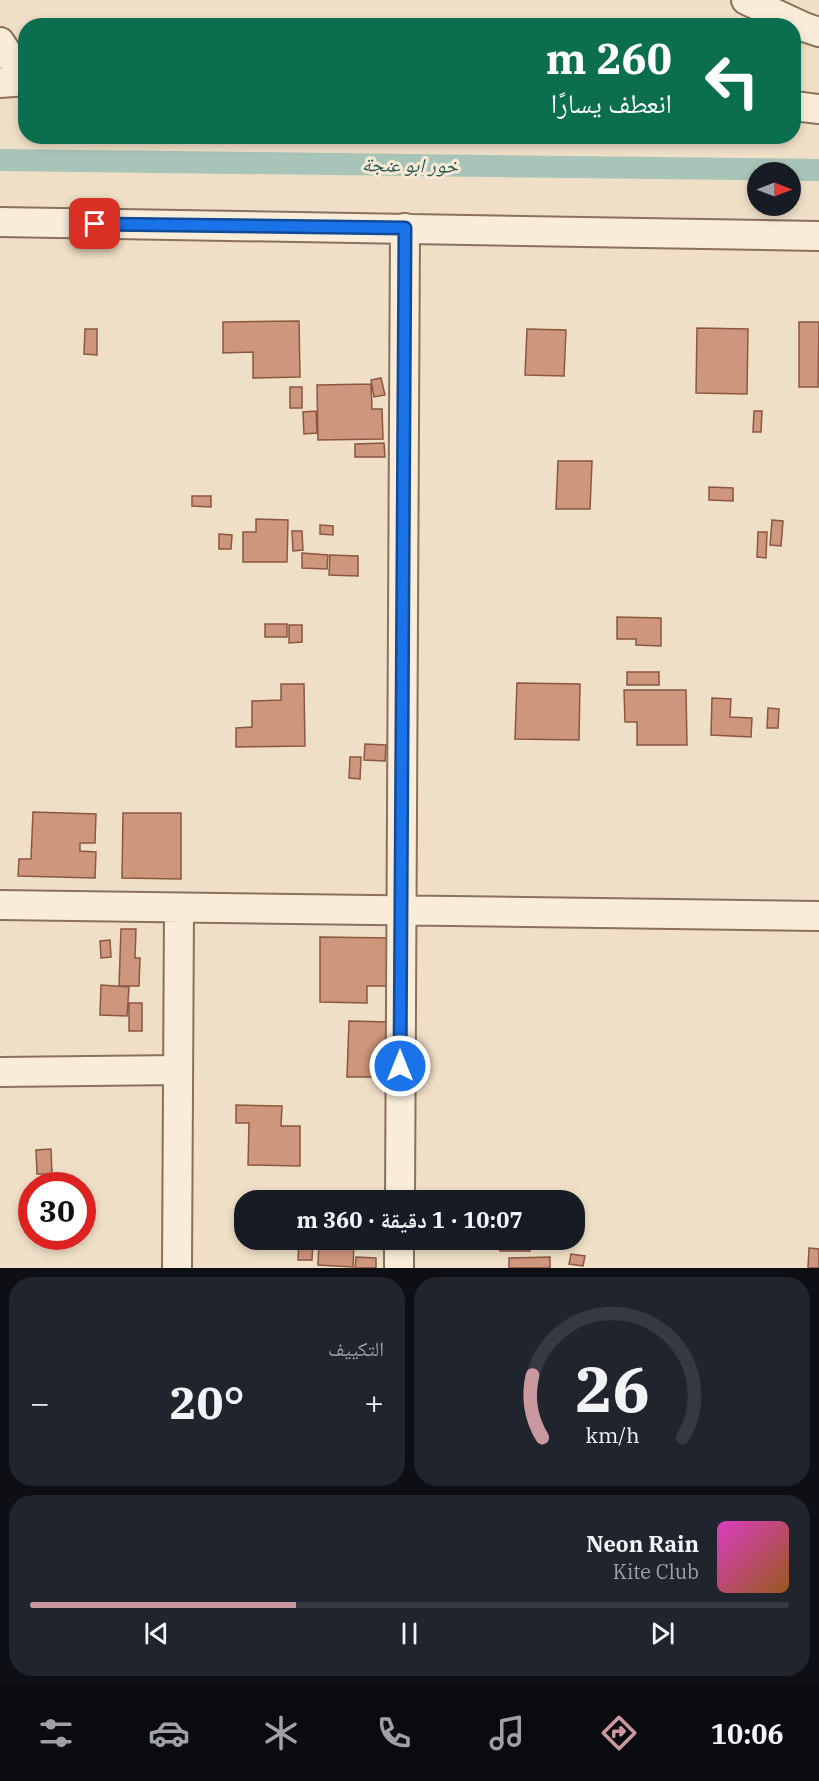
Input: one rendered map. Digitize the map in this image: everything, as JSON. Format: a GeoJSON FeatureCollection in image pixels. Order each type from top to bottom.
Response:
{"type":"FeatureCollection","features":[{"type":"Feature","properties":{"kind":"street"},"geometry":{"type":"LineString","coordinates":[[746,0],[785,18]]}},
{"type":"Feature","properties":{"kind":"street"},"geometry":{"type":"LineString","coordinates":[[801,26],[819,32]]}},
{"type":"Feature","properties":{"kind":"street"},"geometry":{"type":"LineString","coordinates":[[0,42],[11,59],[18,64]]}},
{"type":"Feature","properties":{"kind":"street"},"geometry":{"type":"LineString","coordinates":[[0,83],[18,82]]}},
{"type":"Feature","properties":{"kind":"street"},"geometry":{"type":"LineString","coordinates":[[801,107],[819,109]]}},
{"type":"Feature","properties":{"kind":"street"},"geometry":{"type":"LineString","coordinates":[[0,222],[819,236]]}},
{"type":"Feature","properties":{"kind":"street"},"geometry":{"type":"LineString","coordinates":[[400,1190],[405,228]]}},
{"type":"Feature","properties":{"kind":"street"},"geometry":{"type":"LineString","coordinates":[[0,905],[819,916]]}},
{"type":"Feature","properties":{"kind":"street"},"geometry":{"type":"LineString","coordinates":[[177,1268],[179,908]]}},
{"type":"Feature","properties":{"kind":"street"},"geometry":{"type":"LineString","coordinates":[[0,1072],[178,1070]]}},
{"type":"Feature","properties":{"kind":"street"},"geometry":{"type":"LineString","coordinates":[[399,1250],[399,1268]]}},
{"type":"Feature","properties":{"kind":"building"},"geometry":{"type":"Polygon","coordinates":[[[299,321],[300,377],[253,378],[253,352],[223,353],[223,322],[299,321]]]}},
{"type":"Feature","properties":{"kind":"building"},"geometry":{"type":"Polygon","coordinates":[[[799,322],[819,322],[818,387],[799,387],[799,322]]]}},
{"type":"Feature","properties":{"kind":"building"},"geometry":{"type":"Polygon","coordinates":[[[697,328],[748,329],[747,394],[696,393],[697,328]]]}},
{"type":"Feature","properties":{"kind":"building"},"geometry":{"type":"Polygon","coordinates":[[[85,329],[97,329],[97,355],[84,354],[85,329]]]}},
{"type":"Feature","properties":{"kind":"building"},"geometry":{"type":"Polygon","coordinates":[[[527,329],[566,330],[564,376],[525,375],[527,329]]]}},
{"type":"Feature","properties":{"kind":"building"},"geometry":{"type":"Polygon","coordinates":[[[381,378],[385,395],[374,397],[371,380],[381,378]]]}},
{"type":"Feature","properties":{"kind":"building"},"geometry":{"type":"Polygon","coordinates":[[[371,384],[372,409],[382,409],[383,439],[318,440],[317,385],[371,384]]]}},
{"type":"Feature","properties":{"kind":"building"},"geometry":{"type":"Polygon","coordinates":[[[290,387],[302,387],[302,408],[290,408],[290,387]]]}},
{"type":"Feature","properties":{"kind":"building"},"geometry":{"type":"Polygon","coordinates":[[[316,411],[317,433],[304,434],[303,412],[316,411]]]}},
{"type":"Feature","properties":{"kind":"building"},"geometry":{"type":"Polygon","coordinates":[[[754,411],[762,411],[761,432],[753,432],[754,411]]]}},
{"type":"Feature","properties":{"kind":"building"},"geometry":{"type":"Polygon","coordinates":[[[384,443],[385,457],[355,457],[355,444],[384,443]]]}},
{"type":"Feature","properties":{"kind":"building"},"geometry":{"type":"Polygon","coordinates":[[[558,461],[592,461],[590,509],[556,509],[558,461]]]}},
{"type":"Feature","properties":{"kind":"building"},"geometry":{"type":"Polygon","coordinates":[[[709,487],[733,488],[733,501],[709,500],[709,487]]]}},
{"type":"Feature","properties":{"kind":"building"},"geometry":{"type":"Polygon","coordinates":[[[192,496],[211,496],[211,507],[192,506],[192,496]]]}},
{"type":"Feature","properties":{"kind":"building"},"geometry":{"type":"Polygon","coordinates":[[[256,519],[288,520],[287,562],[243,562],[243,532],[256,532],[256,519]]]}},
{"type":"Feature","properties":{"kind":"building"},"geometry":{"type":"Polygon","coordinates":[[[772,520],[783,521],[781,546],[770,545],[772,520]]]}},
{"type":"Feature","properties":{"kind":"building"},"geometry":{"type":"Polygon","coordinates":[[[320,525],[333,526],[333,535],[320,534],[320,525]]]}},
{"type":"Feature","properties":{"kind":"building"},"geometry":{"type":"Polygon","coordinates":[[[292,531],[302,531],[303,550],[293,551],[292,531]]]}},
{"type":"Feature","properties":{"kind":"building"},"geometry":{"type":"Polygon","coordinates":[[[758,532],[767,532],[766,558],[757,557],[758,532]]]}},
{"type":"Feature","properties":{"kind":"building"},"geometry":{"type":"Polygon","coordinates":[[[219,534],[232,535],[231,549],[219,549],[219,534]]]}},
{"type":"Feature","properties":{"kind":"building"},"geometry":{"type":"Polygon","coordinates":[[[302,553],[328,555],[327,569],[302,568],[302,553]]]}},
{"type":"Feature","properties":{"kind":"building"},"geometry":{"type":"Polygon","coordinates":[[[330,555],[358,556],[358,576],[329,575],[330,555]]]}},
{"type":"Feature","properties":{"kind":"building"},"geometry":{"type":"Polygon","coordinates":[[[617,617],[661,618],[661,646],[636,645],[636,639],[617,639],[617,617]]]}},
{"type":"Feature","properties":{"kind":"building"},"geometry":{"type":"Polygon","coordinates":[[[265,624],[287,624],[287,637],[265,637],[265,624]]]}},
{"type":"Feature","properties":{"kind":"building"},"geometry":{"type":"Polygon","coordinates":[[[289,625],[302,625],[302,642],[289,643],[289,625]]]}},
{"type":"Feature","properties":{"kind":"building"},"geometry":{"type":"Polygon","coordinates":[[[627,672],[659,672],[659,685],[627,685],[627,672]]]}},
{"type":"Feature","properties":{"kind":"building"},"geometry":{"type":"Polygon","coordinates":[[[517,683],[580,684],[579,740],[515,739],[517,683]]]}},
{"type":"Feature","properties":{"kind":"building"},"geometry":{"type":"Polygon","coordinates":[[[281,684],[304,684],[305,746],[236,747],[236,728],[252,727],[252,701],[281,700],[281,684]]]}},
{"type":"Feature","properties":{"kind":"building"},"geometry":{"type":"Polygon","coordinates":[[[624,690],[686,690],[687,745],[637,745],[637,722],[625,722],[624,690]]]}},
{"type":"Feature","properties":{"kind":"building"},"geometry":{"type":"Polygon","coordinates":[[[712,698],[731,699],[730,717],[752,718],[751,737],[711,735],[712,698]]]}},
{"type":"Feature","properties":{"kind":"building"},"geometry":{"type":"Polygon","coordinates":[[[768,708],[779,709],[778,728],[767,728],[768,708]]]}},
{"type":"Feature","properties":{"kind":"building"},"geometry":{"type":"Polygon","coordinates":[[[365,744],[386,745],[385,761],[364,760],[365,744]]]}},
{"type":"Feature","properties":{"kind":"building"},"geometry":{"type":"Polygon","coordinates":[[[350,757],[361,757],[360,779],[349,778],[350,757]]]}},
{"type":"Feature","properties":{"kind":"building"},"geometry":{"type":"Polygon","coordinates":[[[33,812],[96,814],[95,843],[80,843],[80,851],[96,852],[95,878],[18,876],[19,859],[31,859],[33,812]]]}},
{"type":"Feature","properties":{"kind":"building"},"geometry":{"type":"Polygon","coordinates":[[[123,813],[181,813],[181,879],[122,878],[123,813]]]}},
{"type":"Feature","properties":{"kind":"building"},"geometry":{"type":"Polygon","coordinates":[[[121,929],[136,929],[135,958],[140,958],[139,986],[119,986],[121,929]]]}},
{"type":"Feature","properties":{"kind":"building"},"geometry":{"type":"Polygon","coordinates":[[[320,937],[391,938],[390,986],[367,986],[367,1003],[320,1002],[320,937]]]}},
{"type":"Feature","properties":{"kind":"building"},"geometry":{"type":"Polygon","coordinates":[[[110,940],[111,957],[101,958],[100,941],[110,940]]]}},
{"type":"Feature","properties":{"kind":"building"},"geometry":{"type":"Polygon","coordinates":[[[101,985],[129,987],[127,1016],[100,1015],[101,985]]]}},
{"type":"Feature","properties":{"kind":"building"},"geometry":{"type":"Polygon","coordinates":[[[129,1003],[142,1003],[142,1031],[129,1031],[129,1003]]]}},
{"type":"Feature","properties":{"kind":"building"},"geometry":{"type":"Polygon","coordinates":[[[349,1021],[389,1022],[387,1061],[376,1061],[376,1077],[347,1077],[349,1021]]]}},
{"type":"Feature","properties":{"kind":"building"},"geometry":{"type":"Polygon","coordinates":[[[236,1105],[282,1106],[281,1126],[300,1126],[300,1166],[248,1165],[249,1123],[236,1123],[236,1105]]]}},
{"type":"Feature","properties":{"kind":"building"},"geometry":{"type":"Polygon","coordinates":[[[51,1149],[52,1172],[37,1172],[36,1150],[51,1149]]]}},
{"type":"Feature","properties":{"kind":"building"},"geometry":{"type":"Polygon","coordinates":[[[809,1248],[819,1249],[819,1268],[808,1268],[809,1248]]]}},
{"type":"Feature","properties":{"kind":"building"},"geometry":{"type":"Polygon","coordinates":[[[298,1250],[312,1250],[312,1260],[298,1260],[298,1250]]]}},
{"type":"Feature","properties":{"kind":"building"},"geometry":{"type":"Polygon","coordinates":[[[319,1250],[354,1250],[353,1267],[318,1265],[319,1250]]]}},
{"type":"Feature","properties":{"kind":"building"},"geometry":{"type":"Polygon","coordinates":[[[500,1250],[530,1250],[530,1251],[500,1250]]]}},
{"type":"Feature","properties":{"kind":"building"},"geometry":{"type":"Polygon","coordinates":[[[571,1254],[585,1256],[583,1266],[569,1264],[571,1254]]]}},
{"type":"Feature","properties":{"kind":"building"},"geometry":{"type":"Polygon","coordinates":[[[356,1257],[376,1258],[376,1268],[355,1268],[356,1257]]]}},
{"type":"Feature","properties":{"kind":"building"},"geometry":{"type":"Polygon","coordinates":[[[550,1257],[550,1268],[509,1268],[509,1258],[550,1257]]]}},
{"type":"Feature","properties":{"kind":"waterway","name":"خور ابو عنجة"},"geometry":{"type":"LineString","coordinates":[[0,160],[819,170]]}},
{"type":"Feature","properties":{"kind":"route"},"geometry":{"type":"LineString","coordinates":[[95,224],[405,228],[400,1066]]}}]}
